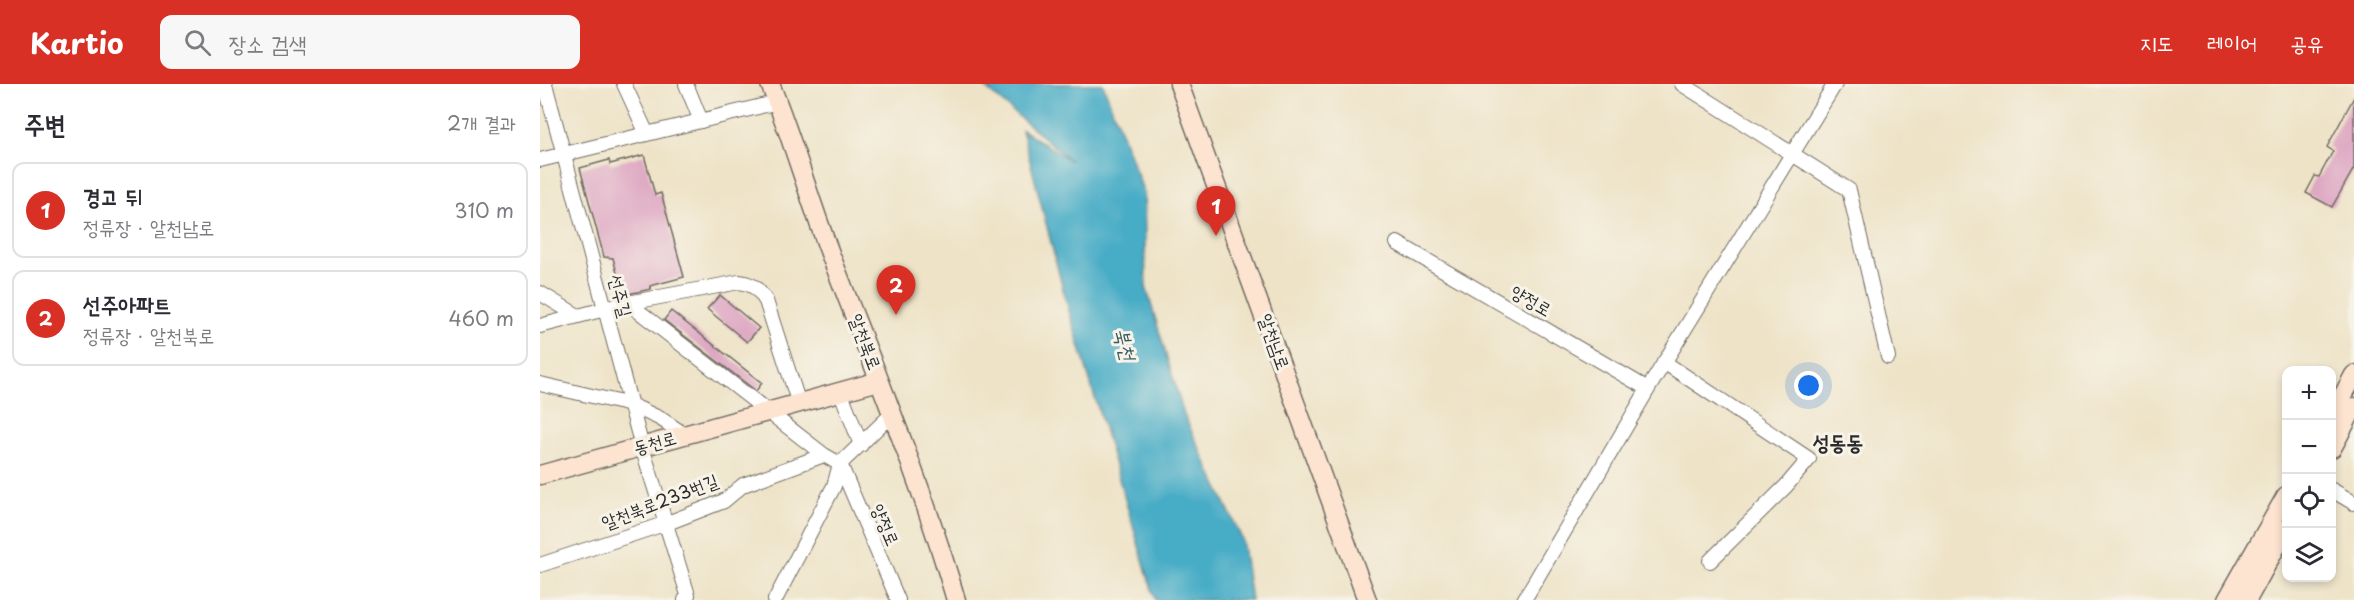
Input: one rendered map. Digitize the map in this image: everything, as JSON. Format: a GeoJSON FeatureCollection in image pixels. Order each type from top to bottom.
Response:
{"type":"FeatureCollection","features":[{"type":"Feature","properties":{"kind":"street","name":"선주길"},"geometry":{"type":"LineString","coordinates":[[545,84],[642,447],[688,595],[685,600]]}},
{"type":"Feature","properties":{"kind":"street"},"geometry":{"type":"LineString","coordinates":[[624,84],[647,134]]}},
{"type":"Feature","properties":{"kind":"street"},"geometry":{"type":"LineString","coordinates":[[686,84],[701,121]]}},
{"type":"Feature","properties":{"kind":"street","name":"알천북로"},"geometry":{"type":"LineString","coordinates":[[770,84],[832,259],[935,528],[956,600]]}},
{"type":"Feature","properties":{"kind":"street","name":"알천남로"},"geometry":{"type":"LineString","coordinates":[[1179,84],[1367,600]]}},
{"type":"Feature","properties":{"kind":"street"},"geometry":{"type":"LineString","coordinates":[[1683,84],[1849,190],[1888,357]]}},
{"type":"Feature","properties":{"kind":"street"},"geometry":{"type":"LineString","coordinates":[[1524,600],[1664,362],[1835,84]]}},
{"type":"Feature","properties":{"kind":"street"},"geometry":{"type":"LineString","coordinates":[[540,160],[778,102]]}},
{"type":"Feature","properties":{"kind":"street","name":"양정로"},"geometry":{"type":"LineString","coordinates":[[1397,243],[1648,389]]}},
{"type":"Feature","properties":{"kind":"street"},"geometry":{"type":"LineString","coordinates":[[540,326],[628,303],[739,282],[751,284],[758,289],[766,301],[800,404]]}},
{"type":"Feature","properties":{"kind":"street"},"geometry":{"type":"LineString","coordinates":[[540,293],[578,316]]}},
{"type":"Feature","properties":{"kind":"street"},"geometry":{"type":"LineString","coordinates":[[628,303],[824,455],[840,464]]}},
{"type":"Feature","properties":{"kind":"street"},"geometry":{"type":"LineString","coordinates":[[1664,362],[1809,459],[1786,486],[1710,561]]}},
{"type":"Feature","properties":{"kind":"street"},"geometry":{"type":"LineString","coordinates":[[2336,407],[2354,375]]}},
{"type":"Feature","properties":{"kind":"street","name":"동천로"},"geometry":{"type":"LineString","coordinates":[[540,474],[879,381]]}},
{"type":"Feature","properties":{"kind":"street"},"geometry":{"type":"LineString","coordinates":[[540,384],[631,405],[661,419],[685,435]]}},
{"type":"Feature","properties":{"kind":"street"},"geometry":{"type":"LineString","coordinates":[[841,393],[861,445]]}},
{"type":"Feature","properties":{"kind":"street"},"geometry":{"type":"LineString","coordinates":[[2336,439],[2354,407]]}},
{"type":"Feature","properties":{"kind":"street"},"geometry":{"type":"LineString","coordinates":[[776,600],[834,486],[840,464],[892,414]]}},
{"type":"Feature","properties":{"kind":"street","name":"알천북로233번길"},"geometry":{"type":"LineString","coordinates":[[540,565],[724,501],[743,485],[824,455]]}},
{"type":"Feature","properties":{"kind":"street","name":"양정로"},"geometry":{"type":"LineString","coordinates":[[840,464],[898,600]]}},
{"type":"Feature","properties":{"kind":"street"},"geometry":{"type":"LineString","coordinates":[[2336,493],[2354,503]]}},
{"type":"Feature","properties":{"kind":"street"},"geometry":{"type":"LineString","coordinates":[[2227,600],[2282,503]]}},
{"type":"Feature","properties":{"kind":"street"},"geometry":{"type":"LineString","coordinates":[[2247,600],[2282,536]]}},
{"type":"Feature","properties":{"kind":"water","name":"북천"},"geometry":{"type":"Polygon","coordinates":[[[981,84],[1103,84],[1144,193],[1146,287],[1184,415],[1242,539],[1251,600],[1155,600],[1065,297],[1022,130],[1071,161],[981,84]]]}},
{"type":"Feature","properties":{"kind":"building"},"geometry":{"type":"Polygon","coordinates":[[[2354,97],[2354,168],[2332,207],[2306,193],[2315,176],[2319,177],[2333,151],[2327,147],[2354,97]]]}},
{"type":"Feature","properties":{"kind":"building"},"geometry":{"type":"Polygon","coordinates":[[[644,155],[655,195],[661,193],[684,277],[650,286],[651,289],[623,295],[613,258],[604,257],[580,168],[609,160],[610,164],[644,155]]]}},
{"type":"Feature","properties":{"kind":"building"},"geometry":{"type":"Polygon","coordinates":[[[720,295],[759,328],[747,342],[707,309],[720,295]]]}},
{"type":"Feature","properties":{"kind":"building"},"geometry":{"type":"Polygon","coordinates":[[[671,311],[762,383],[756,391],[664,320],[671,311]]]}},
{"type":"Feature","properties":{"kind":"place","name":"경고 뒤"},"geometry":{"type":"Point","coordinates":[1216,236]}},
{"type":"Feature","properties":{"kind":"place","name":"선주아파트"},"geometry":{"type":"Point","coordinates":[896,315]}},
{"type":"Feature","properties":{"kind":"district","name":"성동동"},"geometry":{"type":"Point","coordinates":[1838,443]}}]}
